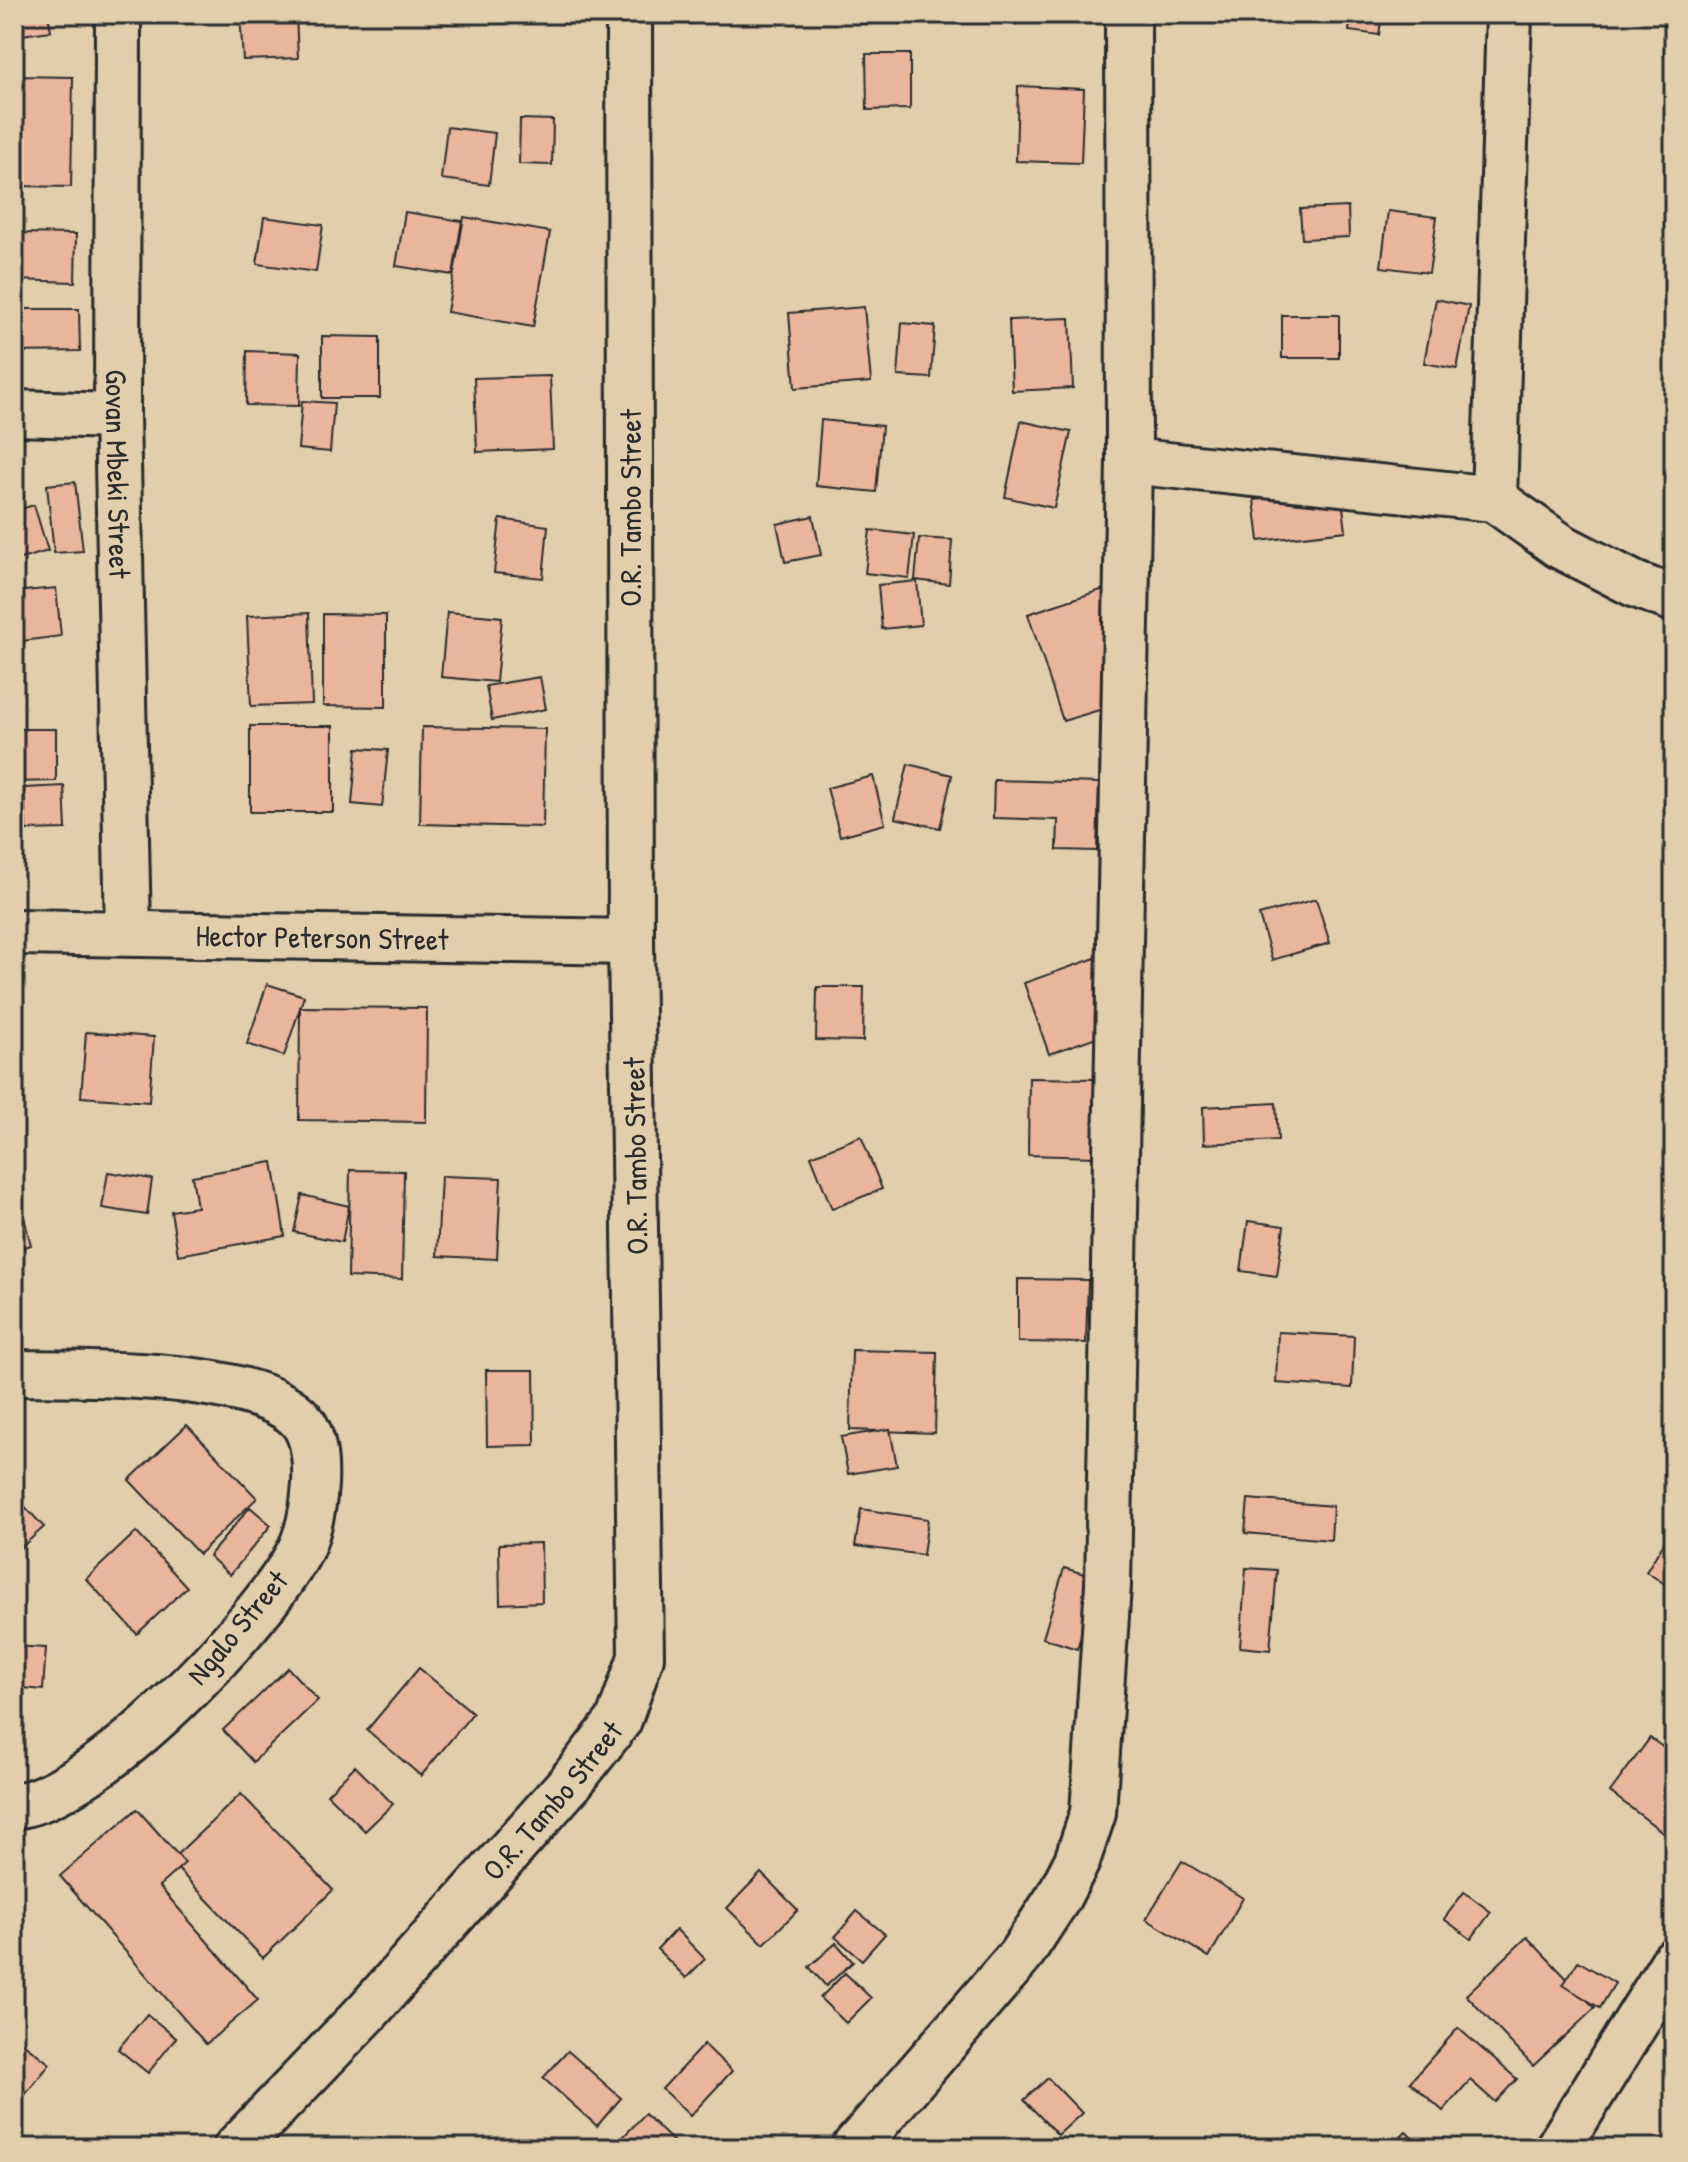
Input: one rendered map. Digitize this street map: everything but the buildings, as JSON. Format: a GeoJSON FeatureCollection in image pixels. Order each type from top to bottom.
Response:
{"type":"FeatureCollection","features":[{"type":"Feature","properties":{"kind":"street","name":"Govan Mbeki Street"},"geometry":{"type":"LineString","coordinates":[[118,14],[117,416],[128,932]]}},
{"type":"Feature","properties":{"kind":"street","name":"O.R. Tambo Street"},"geometry":{"type":"LineString","coordinates":[[236,2148],[367,2012],[570,1783],[619,1720],[641,1657],[631,942],[629,14]]}},
{"type":"Feature","properties":{"kind":"street"},"geometry":{"type":"LineString","coordinates":[[854,2148],[1020,1956],[1058,1898],[1077,1861],[1093,1813],[1108,1585],[1129,461],[1128,14]]}},
{"type":"Feature","properties":{"kind":"street"},"geometry":{"type":"LineString","coordinates":[[1494,499],[1509,14]]}},
{"type":"Feature","properties":{"kind":"street"},"geometry":{"type":"LineString","coordinates":[[14,413],[117,416]]}},
{"type":"Feature","properties":{"kind":"street"},"geometry":{"type":"LineString","coordinates":[[1129,461],[1494,499],[1560,546],[1634,584],[1674,599]]}},
{"type":"Feature","properties":{"kind":"street","name":"Hector Peterson Street"},"geometry":{"type":"LineString","coordinates":[[14,932],[631,942]]}},
{"type":"Feature","properties":{"kind":"street","name":"Ngalo Street"},"geometry":{"type":"LineString","coordinates":[[14,1373],[102,1375],[248,1389],[281,1404],[301,1420],[312,1438],[315,1470],[313,1503],[300,1551],[269,1597],[206,1668],[123,1746],[64,1789],[14,1806]]}},
{"type":"Feature","properties":{"kind":"street"},"geometry":{"type":"LineString","coordinates":[[1558,2148],[1674,1961]]}}]}
